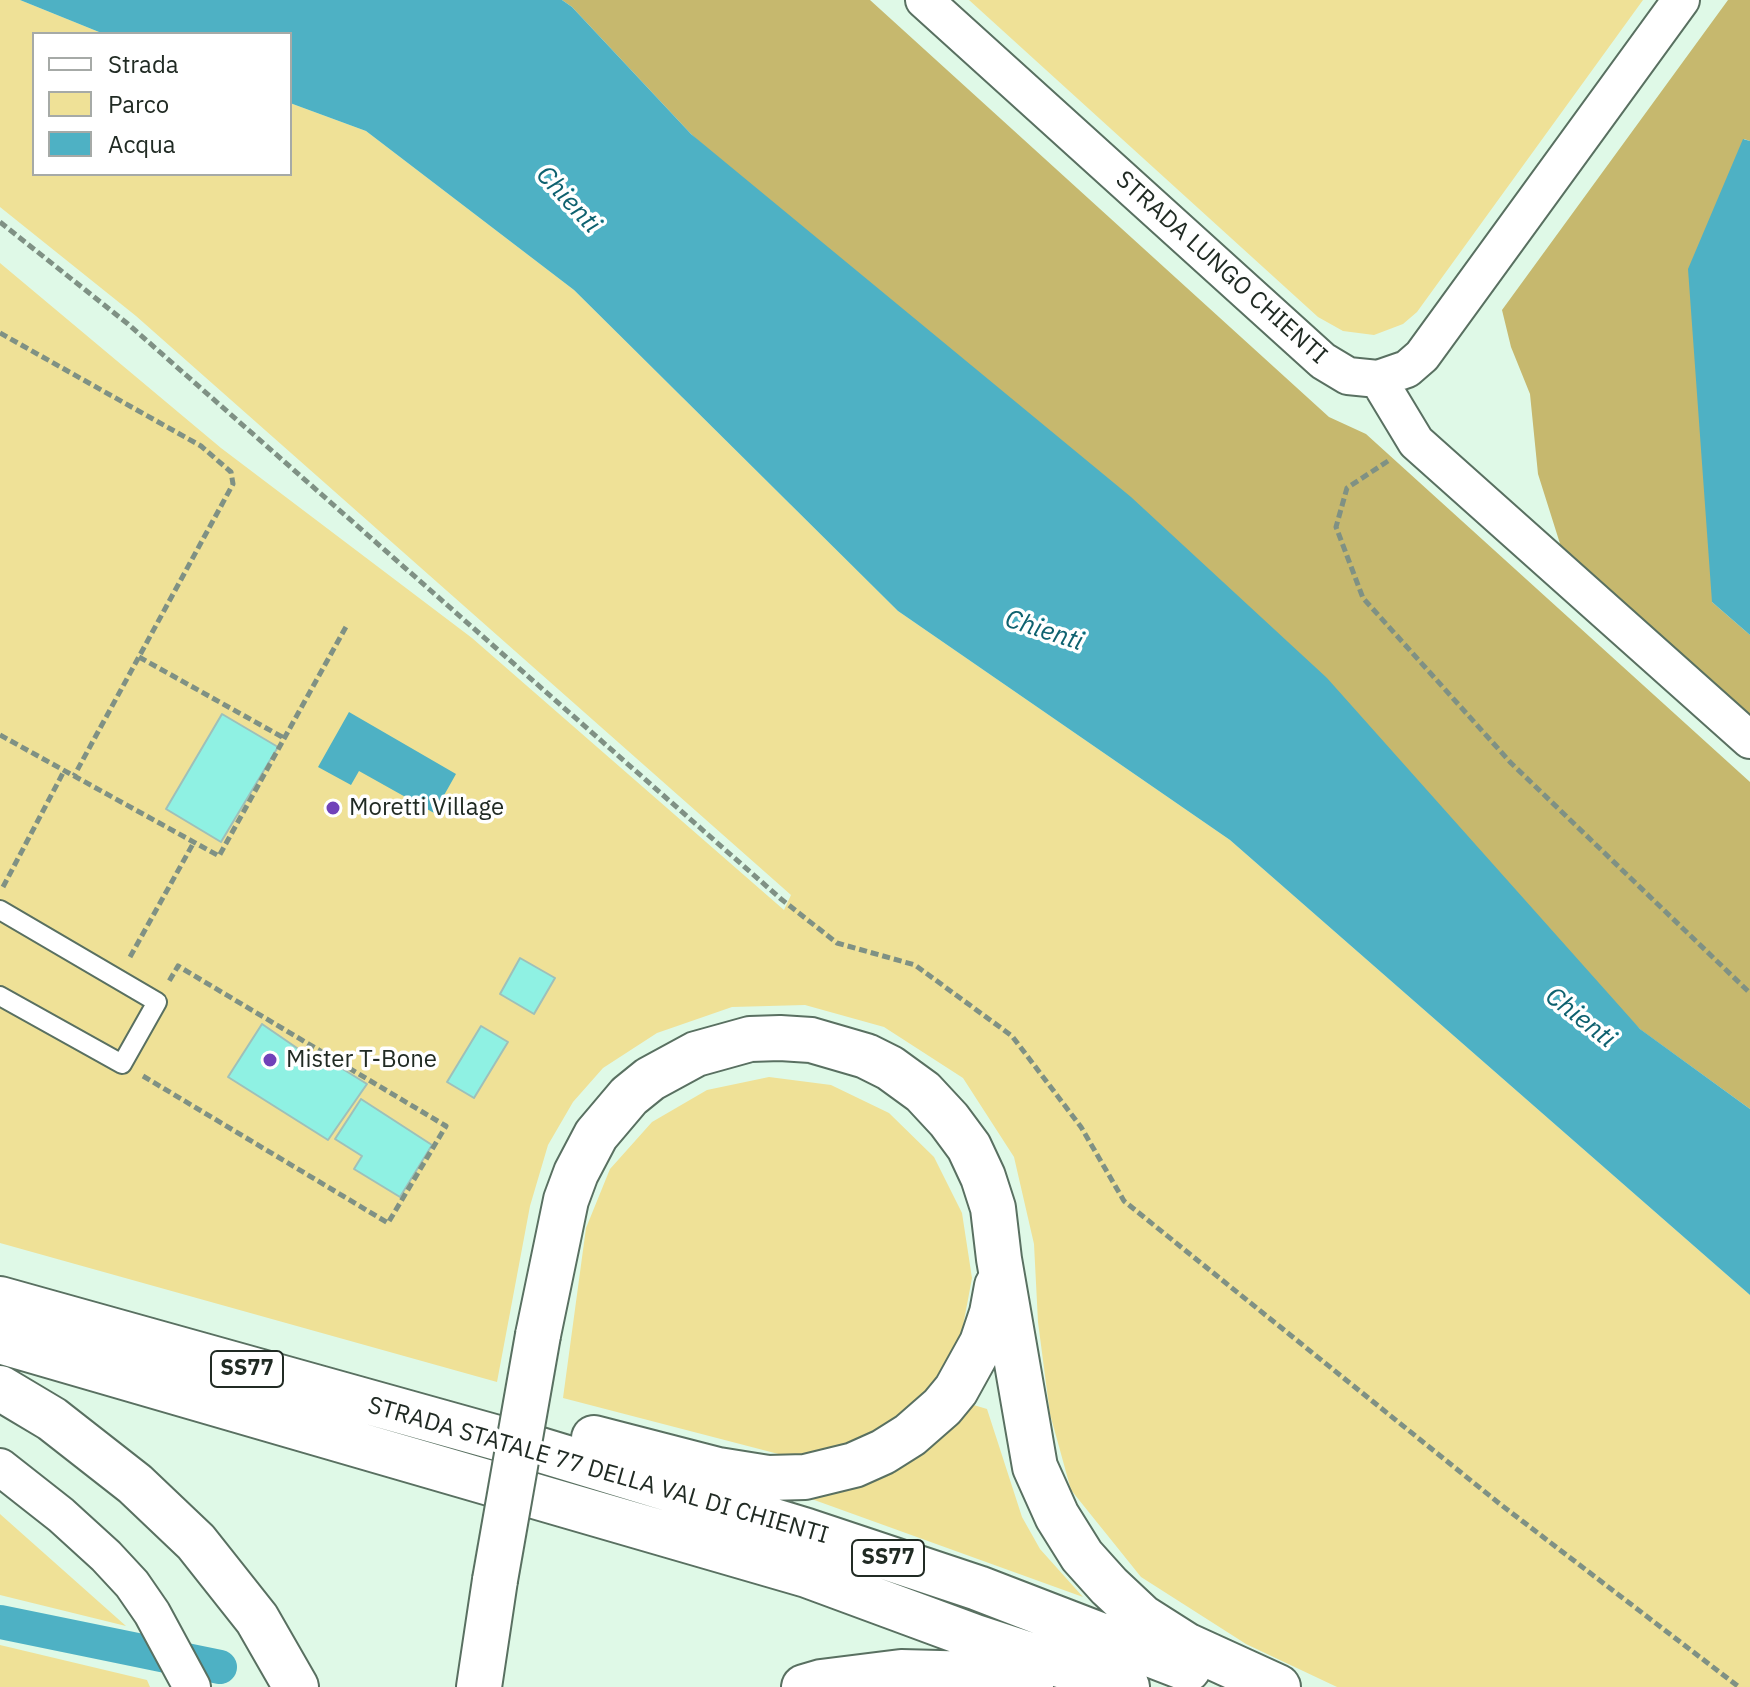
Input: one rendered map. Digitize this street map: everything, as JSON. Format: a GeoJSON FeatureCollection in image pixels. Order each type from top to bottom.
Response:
{"type":"FeatureCollection","features":[{"type":"Feature","properties":{"kind":"highway"},"geometry":{"type":"LineString","coordinates":[[479,1687],[538,1335],[566,1200],[576,1173],[596,1135],[629,1096],[661,1072],[696,1054],[750,1039],[780,1038],[811,1040],[841,1047],[890,1068],[923,1092],[956,1129],[969,1147],[993,1208],[1035,1467],[1057,1516],[1082,1556],[1142,1617],[1186,1645],[1278,1687]]}},
{"type":"Feature","properties":{"kind":"highway"},"geometry":{"type":"LineString","coordinates":[[59,1317],[158,1319],[718,1470],[768,1478],[805,1477],[842,1469],[883,1452],[910,1435],[942,1407],[968,1371],[982,1343],[992,1313],[999,1259]]}},
{"type":"Feature","properties":{"kind":"highway","name":"STRADA STATALE 77 DELLA VAL DI CHIENTI"},"geometry":{"type":"LineString","coordinates":[[0,1299],[537,1449],[807,1531],[978,1588],[1233,1687]]}},
{"type":"Feature","properties":{"kind":"highway","name":"STRADA STATALE 77 DELLA VAL DI CHIENTI"},"geometry":{"type":"LineString","coordinates":[[0,1341],[807,1575],[975,1637],[1127,1687]]}},
{"type":"Feature","properties":{"kind":"highway"},"geometry":{"type":"LineString","coordinates":[[0,1388],[52,1419],[123,1475],[196,1542],[257,1619],[296,1687]]}},
{"type":"Feature","properties":{"kind":"highway"},"geometry":{"type":"LineString","coordinates":[[804,1687],[901,1672],[978,1674],[1031,1687]]}},
{"type":"Feature","properties":{"kind":"street","name":"STRADA LUNGO CHIENTI"},"geometry":{"type":"LineString","coordinates":[[924,0],[1323,361],[1348,376],[1378,379]]}},
{"type":"Feature","properties":{"kind":"street"},"geometry":{"type":"LineString","coordinates":[[1681,0],[1422,356],[1407,369],[1378,379],[1416,442],[1750,740]]}},
{"type":"Feature","properties":{"kind":"street"},"geometry":{"type":"LineString","coordinates":[[0,1467],[106,1556],[132,1584],[152,1613],[192,1687]]}},
{"type":"Feature","properties":{"kind":"lane"},"geometry":{"type":"LineString","coordinates":[[0,910],[157,1002],[122,1064],[0,996]]}},
{"type":"Feature","properties":{"kind":"path"},"geometry":{"type":"LineString","coordinates":[[0,222],[128,324],[781,899],[837,943],[915,965],[1012,1036],[1081,1127],[1124,1201],[1500,1504],[1739,1687]]}},
{"type":"Feature","properties":{"kind":"path"},"geometry":{"type":"LineString","coordinates":[[0,333],[201,446],[231,472],[233,484],[74,776]]}},
{"type":"Feature","properties":{"kind":"path"},"geometry":{"type":"LineString","coordinates":[[1416,442],[1347,488],[1336,527],[1363,598],[1511,763],[1750,993]]}},
{"type":"Feature","properties":{"kind":"path"},"geometry":{"type":"LineString","coordinates":[[0,735],[219,856],[347,625]]}},
{"type":"Feature","properties":{"kind":"path"},"geometry":{"type":"LineString","coordinates":[[139,657],[284,738]]}},
{"type":"Feature","properties":{"kind":"path"},"geometry":{"type":"LineString","coordinates":[[0,893],[64,771]]}},
{"type":"Feature","properties":{"kind":"path"},"geometry":{"type":"LineString","coordinates":[[118,979],[194,842]]}},
{"type":"Feature","properties":{"kind":"path"},"geometry":{"type":"LineString","coordinates":[[122,1064],[388,1223],[446,1126],[178,966],[157,1002]]}},
{"type":"Feature","properties":{"kind":"green space"},"geometry":{"type":"Polygon","coordinates":[[[0,0],[20,0],[99,32],[32,32],[32,176],[292,176],[292,104],[366,131],[574,290],[898,611],[1230,840],[1750,1295],[1750,1687],[1337,1687],[1246,1644],[1141,1577],[1071,1490],[1050,1414],[1038,1322],[1034,1244],[1014,1157],[963,1078],[884,1027],[805,1005],[732,1007],[657,1033],[603,1068],[573,1102],[548,1145],[530,1206],[497,1382],[0,1243],[0,263],[221,448],[472,638],[784,910],[791,895],[136,316],[0,207],[0,0]]]}},
{"type":"Feature","properties":{"kind":"green space"},"geometry":{"type":"Polygon","coordinates":[[[969,0],[1643,0],[1417,312],[1403,324],[1374,335],[1343,331],[1318,317],[969,0]]]}},
{"type":"Feature","properties":{"kind":"green space"},"geometry":{"type":"Polygon","coordinates":[[[769,1077],[831,1085],[889,1113],[934,1157],[962,1213],[972,1278],[960,1342],[927,1398],[878,1441],[817,1464],[563,1398],[586,1228],[610,1169],[652,1122],[707,1090],[769,1077]]]}},
{"type":"Feature","properties":{"kind":"green space"},"geometry":{"type":"Polygon","coordinates":[[[967,1403],[987,1409],[1022,1517],[1040,1549],[1083,1597],[806,1497],[967,1403]]]}},
{"type":"Feature","properties":{"kind":"green space"},"geometry":{"type":"Polygon","coordinates":[[[0,1514],[126,1626],[0,1595],[0,1514]]]}},
{"type":"Feature","properties":{"kind":"green space"},"geometry":{"type":"Polygon","coordinates":[[[0,1645],[147,1680],[150,1687],[0,1687],[0,1645]]]}},
{"type":"Feature","properties":{"kind":"shaded area"},"geometry":{"type":"Polygon","coordinates":[[[562,0],[870,0],[1329,417],[1366,434],[1750,782],[1750,1109],[1641,1030],[691,134],[562,0]]]}},
{"type":"Feature","properties":{"kind":"shaded area"},"geometry":{"type":"Polygon","coordinates":[[[1728,0],[1750,0],[1750,141],[1744,139],[1712,602],[1750,635],[1750,719],[1562,550],[1538,474],[1530,394],[1511,347],[1502,310],[1728,0]]]}},
{"type":"Feature","properties":{"kind":"water","name":"Chienti"},"geometry":{"type":"Polygon","coordinates":[[[20,0],[562,0],[572,7],[691,134],[1131,497],[1327,678],[1640,1029],[1750,1109],[1750,1295],[1230,840],[898,611],[574,290],[366,131],[292,104],[292,32],[99,32],[20,0]]]}},
{"type":"Feature","properties":{"kind":"water"},"geometry":{"type":"Polygon","coordinates":[[[1743,139],[1750,141],[1750,635],[1712,602],[1688,269],[1743,139]]]}},
{"type":"Feature","properties":{"kind":"water"},"geometry":{"type":"Polygon","coordinates":[[[349,712],[456,774],[434,813],[359,771],[351,785],[318,767],[349,712]]]}},
{"type":"Feature","properties":{"kind":"building"},"geometry":{"type":"Polygon","coordinates":[[[222,714],[278,747],[221,842],[166,809],[222,714]]]}},
{"type":"Feature","properties":{"kind":"building"},"geometry":{"type":"Polygon","coordinates":[[[520,958],[555,978],[534,1014],[500,994],[520,958]]]}},
{"type":"Feature","properties":{"kind":"building"},"geometry":{"type":"Polygon","coordinates":[[[262,1024],[329,1070],[333,1063],[367,1084],[328,1140],[228,1077],[262,1024]]]}},
{"type":"Feature","properties":{"kind":"building"},"geometry":{"type":"Polygon","coordinates":[[[481,1026],[508,1042],[474,1098],[447,1082],[481,1026]]]}},
{"type":"Feature","properties":{"kind":"building"},"geometry":{"type":"Polygon","coordinates":[[[361,1099],[432,1145],[400,1197],[354,1169],[362,1156],[335,1139],[361,1099]]]}},
{"type":"Feature","properties":{"kind":"waterway"},"geometry":{"type":"LineString","coordinates":[[0,1622],[220,1667]]}},
{"type":"Feature","properties":{"kind":"place","name":"Moretti Village"},"geometry":{"type":"Point","coordinates":[333,808]}},
{"type":"Feature","properties":{"kind":"place","name":"Mister T-Bone"},"geometry":{"type":"Point","coordinates":[270,1060]}}]}
